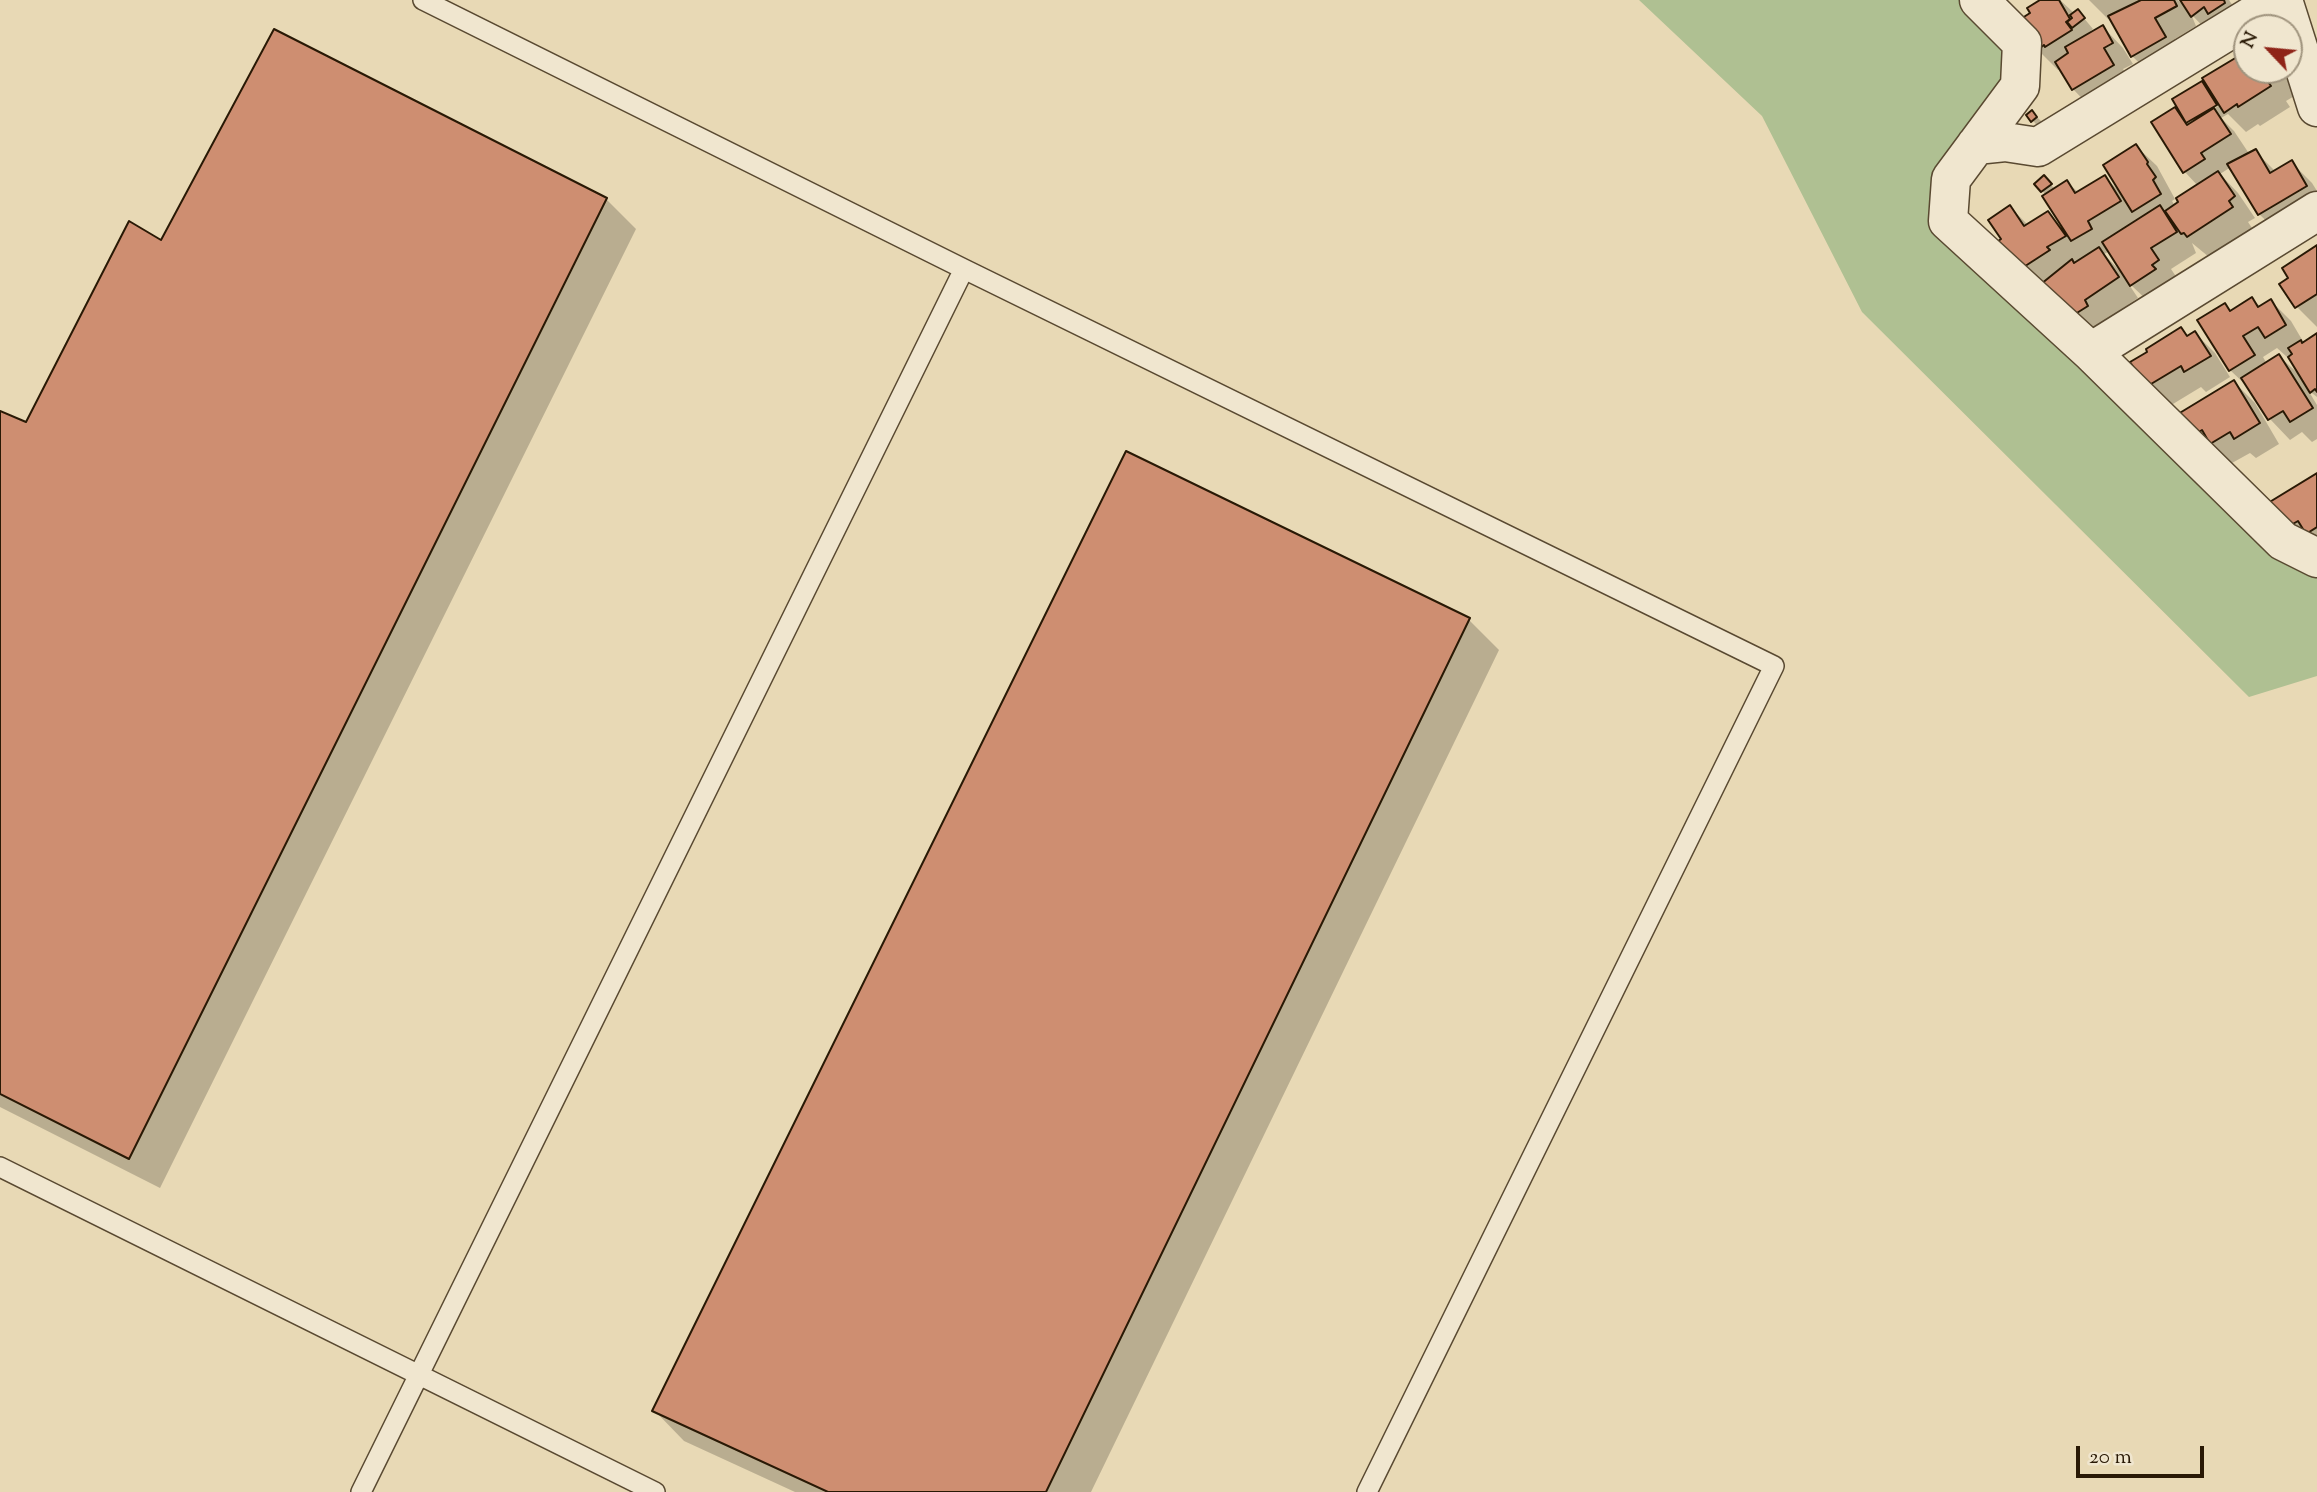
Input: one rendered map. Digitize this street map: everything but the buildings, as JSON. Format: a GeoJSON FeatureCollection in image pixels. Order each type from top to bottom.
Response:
{"type":"FeatureCollection","features":[{"type":"Feature","properties":{"kind":"street"},"geometry":{"type":"LineString","coordinates":[[1979,0],[2022,43],[2020,86],[1951,179],[1948,221],[2091,352],[2283,541],[2317,558]]}},
{"type":"Feature","properties":{"kind":"street"},"geometry":{"type":"LineString","coordinates":[[1976,145],[2005,142],[2038,147],[2281,0],[2317,107]]}},
{"type":"Feature","properties":{"kind":"street"},"geometry":{"type":"LineString","coordinates":[[2091,352],[2317,211]]}},
{"type":"Feature","properties":{"kind":"lane"},"geometry":{"type":"LineString","coordinates":[[423,0],[1774,666],[1367,1492]]}},
{"type":"Feature","properties":{"kind":"lane"},"geometry":{"type":"LineString","coordinates":[[361,1492],[964,269]]}},
{"type":"Feature","properties":{"kind":"lane"},"geometry":{"type":"LineString","coordinates":[[0,1167],[655,1492]]}},
{"type":"Feature","properties":{"kind":"green space"},"geometry":{"type":"Polygon","coordinates":[[[1639,0],[1979,0],[2022,43],[1948,221],[2317,558],[2317,676],[2249,697],[1862,312],[1762,116],[1639,0]]]}}]}
